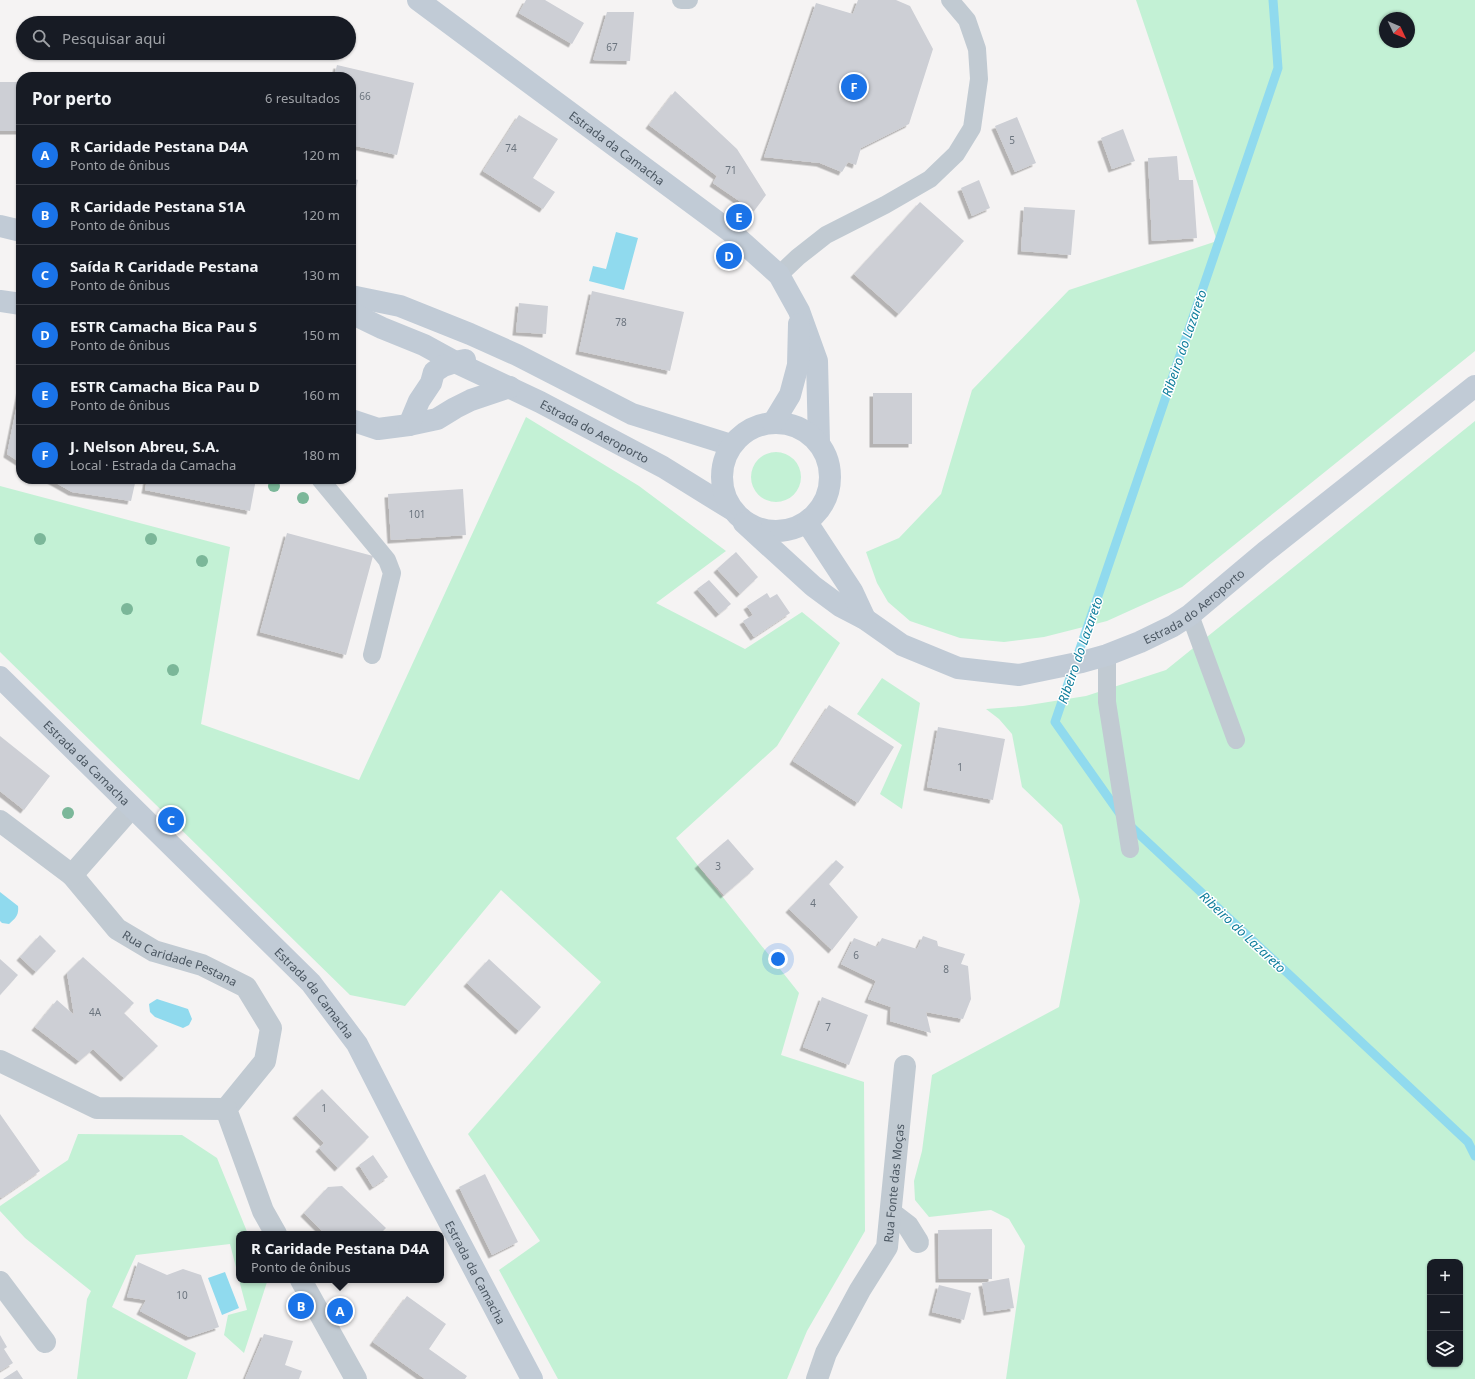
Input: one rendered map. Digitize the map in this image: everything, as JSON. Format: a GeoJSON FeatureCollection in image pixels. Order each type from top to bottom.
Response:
{"type":"FeatureCollection","features":[{"type":"Feature","properties":{"kind":"main road","name":"Estrada da Camacha"},"geometry":{"type":"LineString","coordinates":[[418,0],[731,232],[779,275],[799,311],[817,360],[819,443]]}},
{"type":"Feature","properties":{"kind":"main road"},"geometry":{"type":"LineString","coordinates":[[0,226],[16,230]]}},
{"type":"Feature","properties":{"kind":"main road"},"geometry":{"type":"LineString","coordinates":[[356,297],[400,306],[470,334],[517,355],[632,414],[731,446]]}},
{"type":"Feature","properties":{"kind":"main road"},"geometry":{"type":"LineString","coordinates":[[0,301],[16,303]]}},
{"type":"Feature","properties":{"kind":"main road"},"geometry":{"type":"LineString","coordinates":[[774,423],[790,394],[798,365],[799,311]]}},
{"type":"Feature","properties":{"kind":"main road","name":"Estrada do Aeroporto"},"geometry":{"type":"LineString","coordinates":[[356,315],[424,345],[455,362],[510,387],[663,467],[737,516],[812,586],[840,606],[865,619],[902,645],[958,668],[1019,675],[1082,662],[1107,655],[1140,642],[1173,626],[1190,615],[1265,552],[1475,386]]}},
{"type":"Feature","properties":{"kind":"main road"},"geometry":{"type":"LineString","coordinates":[[409,425],[434,372],[442,366],[455,362],[486,357],[517,355]]}},
{"type":"Feature","properties":{"kind":"main road"},"geometry":{"type":"LineString","coordinates":[[356,422],[378,429],[409,425],[437,419],[471,400],[510,387]]}},
{"type":"Feature","properties":{"kind":"main road"},"geometry":{"type":"LineString","coordinates":[[774,423],[789,424],[804,431],[819,443],[827,458],[830,478],[826,497],[816,515],[808,524],[781,532],[762,531],[737,516],[722,492],[721,476],[723,460],[731,446],[742,434],[757,426],[774,423]]}},
{"type":"Feature","properties":{"kind":"main road","name":"Estrada do Aeroporto"},"geometry":{"type":"LineString","coordinates":[[808,524],[852,591],[865,619]]}},
{"type":"Feature","properties":{"kind":"main road","name":"Estrada da Camacha"},"geometry":{"type":"LineString","coordinates":[[0,678],[311,983],[357,1044],[421,1170],[532,1379]]}},
{"type":"Feature","properties":{"kind":"street"},"geometry":{"type":"LineString","coordinates":[[72,875],[132,808]]}},
{"type":"Feature","properties":{"kind":"street","name":"Rua Caridade Pestana"},"geometry":{"type":"LineString","coordinates":[[0,821],[72,875],[117,929],[154,952],[202,965],[246,987],[271,1028],[265,1061],[226,1109]]}},
{"type":"Feature","properties":{"kind":"street"},"geometry":{"type":"LineString","coordinates":[[0,1061],[96,1108],[226,1109],[263,1211],[274,1231]]}},
{"type":"Feature","properties":{"kind":"street","name":"Rua Fonte das Moças"},"geometry":{"type":"LineString","coordinates":[[817,1379],[826,1353],[860,1290],[887,1247],[905,1066]]}},
{"type":"Feature","properties":{"kind":"street"},"geometry":{"type":"LineString","coordinates":[[891,1213],[908,1226],[918,1242]]}},
{"type":"Feature","properties":{"kind":"street"},"geometry":{"type":"LineString","coordinates":[[0,1282],[45,1342]]}},
{"type":"Feature","properties":{"kind":"street"},"geometry":{"type":"LineString","coordinates":[[303,1283],[356,1379]]}},
{"type":"Feature","properties":{"kind":"lane"},"geometry":{"type":"LineString","coordinates":[[681,0],[689,0]]}},
{"type":"Feature","properties":{"kind":"lane"},"geometry":{"type":"LineString","coordinates":[[779,275],[798,257],[826,235],[885,205],[930,179],[956,154],[972,128],[979,79],[977,49],[967,20],[950,0]]}},
{"type":"Feature","properties":{"kind":"lane"},"geometry":{"type":"LineString","coordinates":[[324,484],[387,560],[392,573],[372,655]]}},
{"type":"Feature","properties":{"kind":"lane"},"geometry":{"type":"LineString","coordinates":[[1190,615],[1236,740]]}},
{"type":"Feature","properties":{"kind":"lane"},"geometry":{"type":"LineString","coordinates":[[1107,655],[1108,702],[1130,849]]}},
{"type":"Feature","properties":{"kind":"green space"},"geometry":{"type":"Polygon","coordinates":[[[1136,0],[1475,0],[1475,351],[1182,587],[1107,621],[1044,637],[1004,642],[960,638],[910,621],[888,602],[877,583],[866,552],[899,538],[941,494],[972,390],[1069,290],[1217,241],[1136,0]]]}},
{"type":"Feature","properties":{"kind":"green space"},"geometry":{"type":"Polygon","coordinates":[[[526,417],[639,486],[726,551],[656,603],[745,649],[802,612],[840,643],[777,746],[676,838],[799,993],[781,1055],[864,1082],[865,1231],[807,1331],[787,1379],[558,1379],[499,1270],[540,1241],[468,1134],[601,982],[501,890],[405,1006],[350,995],[0,652],[0,486],[230,547],[201,724],[359,780],[526,417]]]}},
{"type":"Feature","properties":{"kind":"green space"},"geometry":{"type":"Polygon","coordinates":[[[1475,421],[1475,1379],[1006,1379],[1025,1246],[1009,1219],[991,1210],[929,1217],[915,1200],[914,1181],[922,1151],[932,1075],[1059,1007],[1080,901],[1062,825],[1022,787],[1012,734],[999,719],[986,709],[1023,706],[1086,696],[1166,670],[1475,421]]]}},
{"type":"Feature","properties":{"kind":"green space"},"geometry":{"type":"Polygon","coordinates":[[[776,452],[785,454],[794,459],[799,468],[801,477],[799,486],[794,495],[785,500],[776,502],[767,500],[758,495],[753,486],[751,477],[753,468],[758,459],[767,454],[776,452]]]}},
{"type":"Feature","properties":{"kind":"green space"},"geometry":{"type":"Polygon","coordinates":[[[882,678],[920,703],[902,809],[880,794],[902,745],[857,714],[882,678]]]}},
{"type":"Feature","properties":{"kind":"green space"},"geometry":{"type":"Polygon","coordinates":[[[78,1134],[182,1135],[217,1158],[247,1231],[236,1231],[236,1267],[230,1244],[136,1255],[112,1307],[196,1353],[187,1379],[77,1379],[87,1299],[91,1291],[25,1238],[0,1211],[0,1206],[68,1160],[78,1134]]]}},
{"type":"Feature","properties":{"kind":"green space"},"geometry":{"type":"Polygon","coordinates":[[[240,1283],[267,1283],[244,1353],[224,1335],[228,1315],[247,1310],[240,1283]]]}},
{"type":"Feature","properties":{"kind":"water"},"geometry":{"type":"Polygon","coordinates":[[[616,232],[638,238],[624,290],[589,281],[593,266],[606,269],[616,232]]]}},
{"type":"Feature","properties":{"kind":"water"},"geometry":{"type":"Polygon","coordinates":[[[0,892],[18,906],[18,912],[14,920],[9,924],[2,923],[0,921],[0,892]]]}},
{"type":"Feature","properties":{"kind":"water"},"geometry":{"type":"Polygon","coordinates":[[[157,999],[188,1009],[192,1019],[189,1025],[183,1028],[155,1017],[150,1012],[149,1004],[157,999]]]}},
{"type":"Feature","properties":{"kind":"water"},"geometry":{"type":"Polygon","coordinates":[[[225,1272],[239,1308],[222,1315],[208,1278],[225,1272]]]}},
{"type":"Feature","properties":{"kind":"building"},"geometry":{"type":"Polygon","coordinates":[[[526,0],[545,0],[584,23],[572,44],[519,13],[526,0]]]}},
{"type":"Feature","properties":{"kind":"building"},"geometry":{"type":"Polygon","coordinates":[[[858,0],[896,0],[910,6],[933,49],[909,124],[861,148],[856,165],[848,162],[842,172],[820,163],[764,157],[816,3],[853,14],[858,0]]]}},
{"type":"Feature","properties":{"kind":"building"},"geometry":{"type":"Polygon","coordinates":[[[607,12],[634,12],[630,61],[593,60],[607,12]]]}},
{"type":"Feature","properties":{"kind":"building"},"geometry":{"type":"Polygon","coordinates":[[[337,65],[414,83],[397,155],[356,146],[356,72],[335,72],[337,65]]]}},
{"type":"Feature","properties":{"kind":"building"},"geometry":{"type":"Polygon","coordinates":[[[0,82],[16,82],[16,131],[0,131],[0,82]]]}},
{"type":"Feature","properties":{"kind":"building"},"geometry":{"type":"Polygon","coordinates":[[[675,91],[737,149],[766,195],[754,211],[713,183],[717,176],[649,125],[675,91]]]}},
{"type":"Feature","properties":{"kind":"building"},"geometry":{"type":"Polygon","coordinates":[[[519,115],[558,139],[533,178],[555,192],[543,209],[483,171],[519,115]]]}},
{"type":"Feature","properties":{"kind":"building"},"geometry":{"type":"Polygon","coordinates":[[[1017,117],[1036,163],[1015,172],[995,126],[1017,117]]]}},
{"type":"Feature","properties":{"kind":"building"},"geometry":{"type":"Polygon","coordinates":[[[1123,129],[1135,161],[1112,169],[1101,138],[1123,129]]]}},
{"type":"Feature","properties":{"kind":"building"},"geometry":{"type":"Polygon","coordinates":[[[1177,156],[1179,180],[1193,180],[1197,238],[1152,241],[1148,158],[1177,156]]]}},
{"type":"Feature","properties":{"kind":"building"},"geometry":{"type":"Polygon","coordinates":[[[979,180],[990,208],[972,216],[961,188],[979,180]]]}},
{"type":"Feature","properties":{"kind":"building"},"geometry":{"type":"Polygon","coordinates":[[[920,202],[964,241],[899,314],[854,274],[920,202]]]}},
{"type":"Feature","properties":{"kind":"building"},"geometry":{"type":"Polygon","coordinates":[[[1024,207],[1075,210],[1071,255],[1021,251],[1024,207]]]}},
{"type":"Feature","properties":{"kind":"building"},"geometry":{"type":"Polygon","coordinates":[[[592,291],[684,312],[670,371],[579,351],[592,291]]]}},
{"type":"Feature","properties":{"kind":"building"},"geometry":{"type":"Polygon","coordinates":[[[519,303],[548,306],[546,334],[516,332],[519,303]]]}},
{"type":"Feature","properties":{"kind":"building"},"geometry":{"type":"Polygon","coordinates":[[[873,393],[912,393],[912,444],[873,444],[873,393]]]}},
{"type":"Feature","properties":{"kind":"building"},"geometry":{"type":"Polygon","coordinates":[[[16,410],[16,460],[7,454],[16,410]]]}},
{"type":"Feature","properties":{"kind":"building"},"geometry":{"type":"Polygon","coordinates":[[[58,484],[135,484],[131,501],[72,492],[58,484]]]}},
{"type":"Feature","properties":{"kind":"building"},"geometry":{"type":"Polygon","coordinates":[[[146,484],[255,484],[250,511],[145,490],[146,484]]]}},
{"type":"Feature","properties":{"kind":"building"},"geometry":{"type":"Polygon","coordinates":[[[463,489],[466,535],[391,540],[388,494],[463,489]]]}},
{"type":"Feature","properties":{"kind":"building"},"geometry":{"type":"Polygon","coordinates":[[[287,533],[373,556],[346,655],[260,632],[287,533]]]}},
{"type":"Feature","properties":{"kind":"building"},"geometry":{"type":"Polygon","coordinates":[[[736,552],[758,577],[740,594],[717,569],[736,552]]]}},
{"type":"Feature","properties":{"kind":"building"},"geometry":{"type":"Polygon","coordinates":[[[709,580],[731,604],[719,614],[697,589],[709,580]]]}},
{"type":"Feature","properties":{"kind":"building"},"geometry":{"type":"Polygon","coordinates":[[[767,593],[770,598],[777,594],[790,613],[754,637],[743,621],[753,615],[747,606],[767,593]]]}},
{"type":"Feature","properties":{"kind":"building"},"geometry":{"type":"Polygon","coordinates":[[[829,705],[894,747],[858,803],[793,761],[829,705]]]}},
{"type":"Feature","properties":{"kind":"building"},"geometry":{"type":"Polygon","coordinates":[[[938,727],[1005,739],[993,800],[927,787],[938,727]]]}},
{"type":"Feature","properties":{"kind":"building"},"geometry":{"type":"Polygon","coordinates":[[[0,736],[50,776],[24,810],[0,791],[0,736]]]}},
{"type":"Feature","properties":{"kind":"building"},"geometry":{"type":"Polygon","coordinates":[[[728,839],[754,869],[724,895],[698,865],[728,839]]]}},
{"type":"Feature","properties":{"kind":"building"},"geometry":{"type":"Polygon","coordinates":[[[836,860],[844,867],[829,884],[858,917],[832,950],[789,909],[836,860]]]}},
{"type":"Feature","properties":{"kind":"building"},"geometry":{"type":"Polygon","coordinates":[[[40,935],[56,951],[36,972],[20,957],[40,935]]]}},
{"type":"Feature","properties":{"kind":"building"},"geometry":{"type":"Polygon","coordinates":[[[923,936],[937,941],[938,946],[965,954],[961,964],[968,966],[971,999],[963,1019],[926,1012],[931,1033],[890,1021],[891,1007],[868,999],[876,981],[841,964],[854,938],[877,947],[882,938],[917,949],[923,936]]]}},
{"type":"Feature","properties":{"kind":"building"},"geometry":{"type":"Polygon","coordinates":[[[83,957],[134,1003],[124,1013],[158,1046],[124,1078],[93,1049],[79,1061],[35,1027],[57,1000],[74,1015],[67,973],[83,957]]]}},
{"type":"Feature","properties":{"kind":"building"},"geometry":{"type":"Polygon","coordinates":[[[0,959],[18,975],[0,995],[0,959]]]}},
{"type":"Feature","properties":{"kind":"building"},"geometry":{"type":"Polygon","coordinates":[[[489,959],[541,1007],[519,1031],[467,983],[489,959]]]}},
{"type":"Feature","properties":{"kind":"building"},"geometry":{"type":"Polygon","coordinates":[[[822,997],[868,1015],[849,1065],[803,1047],[822,997]]]}},
{"type":"Feature","properties":{"kind":"building"},"geometry":{"type":"Polygon","coordinates":[[[322,1089],[369,1137],[338,1168],[319,1148],[324,1143],[296,1115],[322,1089]]]}},
{"type":"Feature","properties":{"kind":"building"},"geometry":{"type":"Polygon","coordinates":[[[0,1114],[40,1171],[1,1198],[0,1196],[0,1114]]]}},
{"type":"Feature","properties":{"kind":"building"},"geometry":{"type":"Polygon","coordinates":[[[373,1155],[388,1177],[373,1187],[359,1165],[373,1155]]]}},
{"type":"Feature","properties":{"kind":"building"},"geometry":{"type":"Polygon","coordinates":[[[485,1174],[518,1242],[492,1255],[459,1187],[485,1174]]]}},
{"type":"Feature","properties":{"kind":"building"},"geometry":{"type":"Polygon","coordinates":[[[342,1186],[386,1228],[383,1231],[322,1231],[304,1213],[328,1187],[342,1186]]]}},
{"type":"Feature","properties":{"kind":"building"},"geometry":{"type":"Polygon","coordinates":[[[992,1229],[992,1279],[939,1279],[938,1230],[992,1229]]]}},
{"type":"Feature","properties":{"kind":"building"},"geometry":{"type":"Polygon","coordinates":[[[138,1262],[167,1275],[183,1269],[201,1275],[219,1327],[189,1337],[140,1311],[146,1300],[127,1297],[138,1262]]]}},
{"type":"Feature","properties":{"kind":"building"},"geometry":{"type":"Polygon","coordinates":[[[1009,1278],[1014,1308],[987,1312],[982,1283],[1009,1278]]]}},
{"type":"Feature","properties":{"kind":"building"},"geometry":{"type":"Polygon","coordinates":[[[939,1285],[971,1293],[964,1320],[932,1312],[939,1285]]]}},
{"type":"Feature","properties":{"kind":"building"},"geometry":{"type":"Polygon","coordinates":[[[407,1296],[446,1324],[429,1349],[467,1376],[465,1379],[425,1379],[373,1342],[407,1296]]]}},
{"type":"Feature","properties":{"kind":"building"},"geometry":{"type":"Polygon","coordinates":[[[264,1334],[293,1341],[285,1365],[302,1371],[299,1379],[245,1379],[264,1334]]]}},
{"type":"Feature","properties":{"kind":"building"},"geometry":{"type":"Polygon","coordinates":[[[0,1335],[7,1347],[4,1349],[13,1363],[0,1371],[0,1335]]]}},
{"type":"Feature","properties":{"kind":"building"},"geometry":{"type":"Polygon","coordinates":[[[17,1370],[23,1379],[3,1379],[17,1370]]]}},
{"type":"Feature","properties":{"kind":"waterway","name":"Ribeiro do Lazareto"},"geometry":{"type":"LineString","coordinates":[[1273,0],[1278,68],[1055,722],[1125,821],[1468,1142],[1475,1156]]}},
{"type":"Feature","properties":{"kind":"place","name":"J. Nelson Abreu, S.A."},"geometry":{"type":"Point","coordinates":[854,87]}},
{"type":"Feature","properties":{"kind":"place","name":"ESTR Camacha Bica Pau D"},"geometry":{"type":"Point","coordinates":[739,217]}},
{"type":"Feature","properties":{"kind":"place","name":"ESTR Camacha Bica Pau S"},"geometry":{"type":"Point","coordinates":[729,256]}},
{"type":"Feature","properties":{"kind":"place","name":"Saída R Caridade Pestana"},"geometry":{"type":"Point","coordinates":[171,820]}},
{"type":"Feature","properties":{"kind":"place","name":"R Caridade Pestana S1A"},"geometry":{"type":"Point","coordinates":[301,1306]}},
{"type":"Feature","properties":{"kind":"place","name":"R Caridade Pestana D4A"},"geometry":{"type":"Point","coordinates":[340,1311]}}]}
